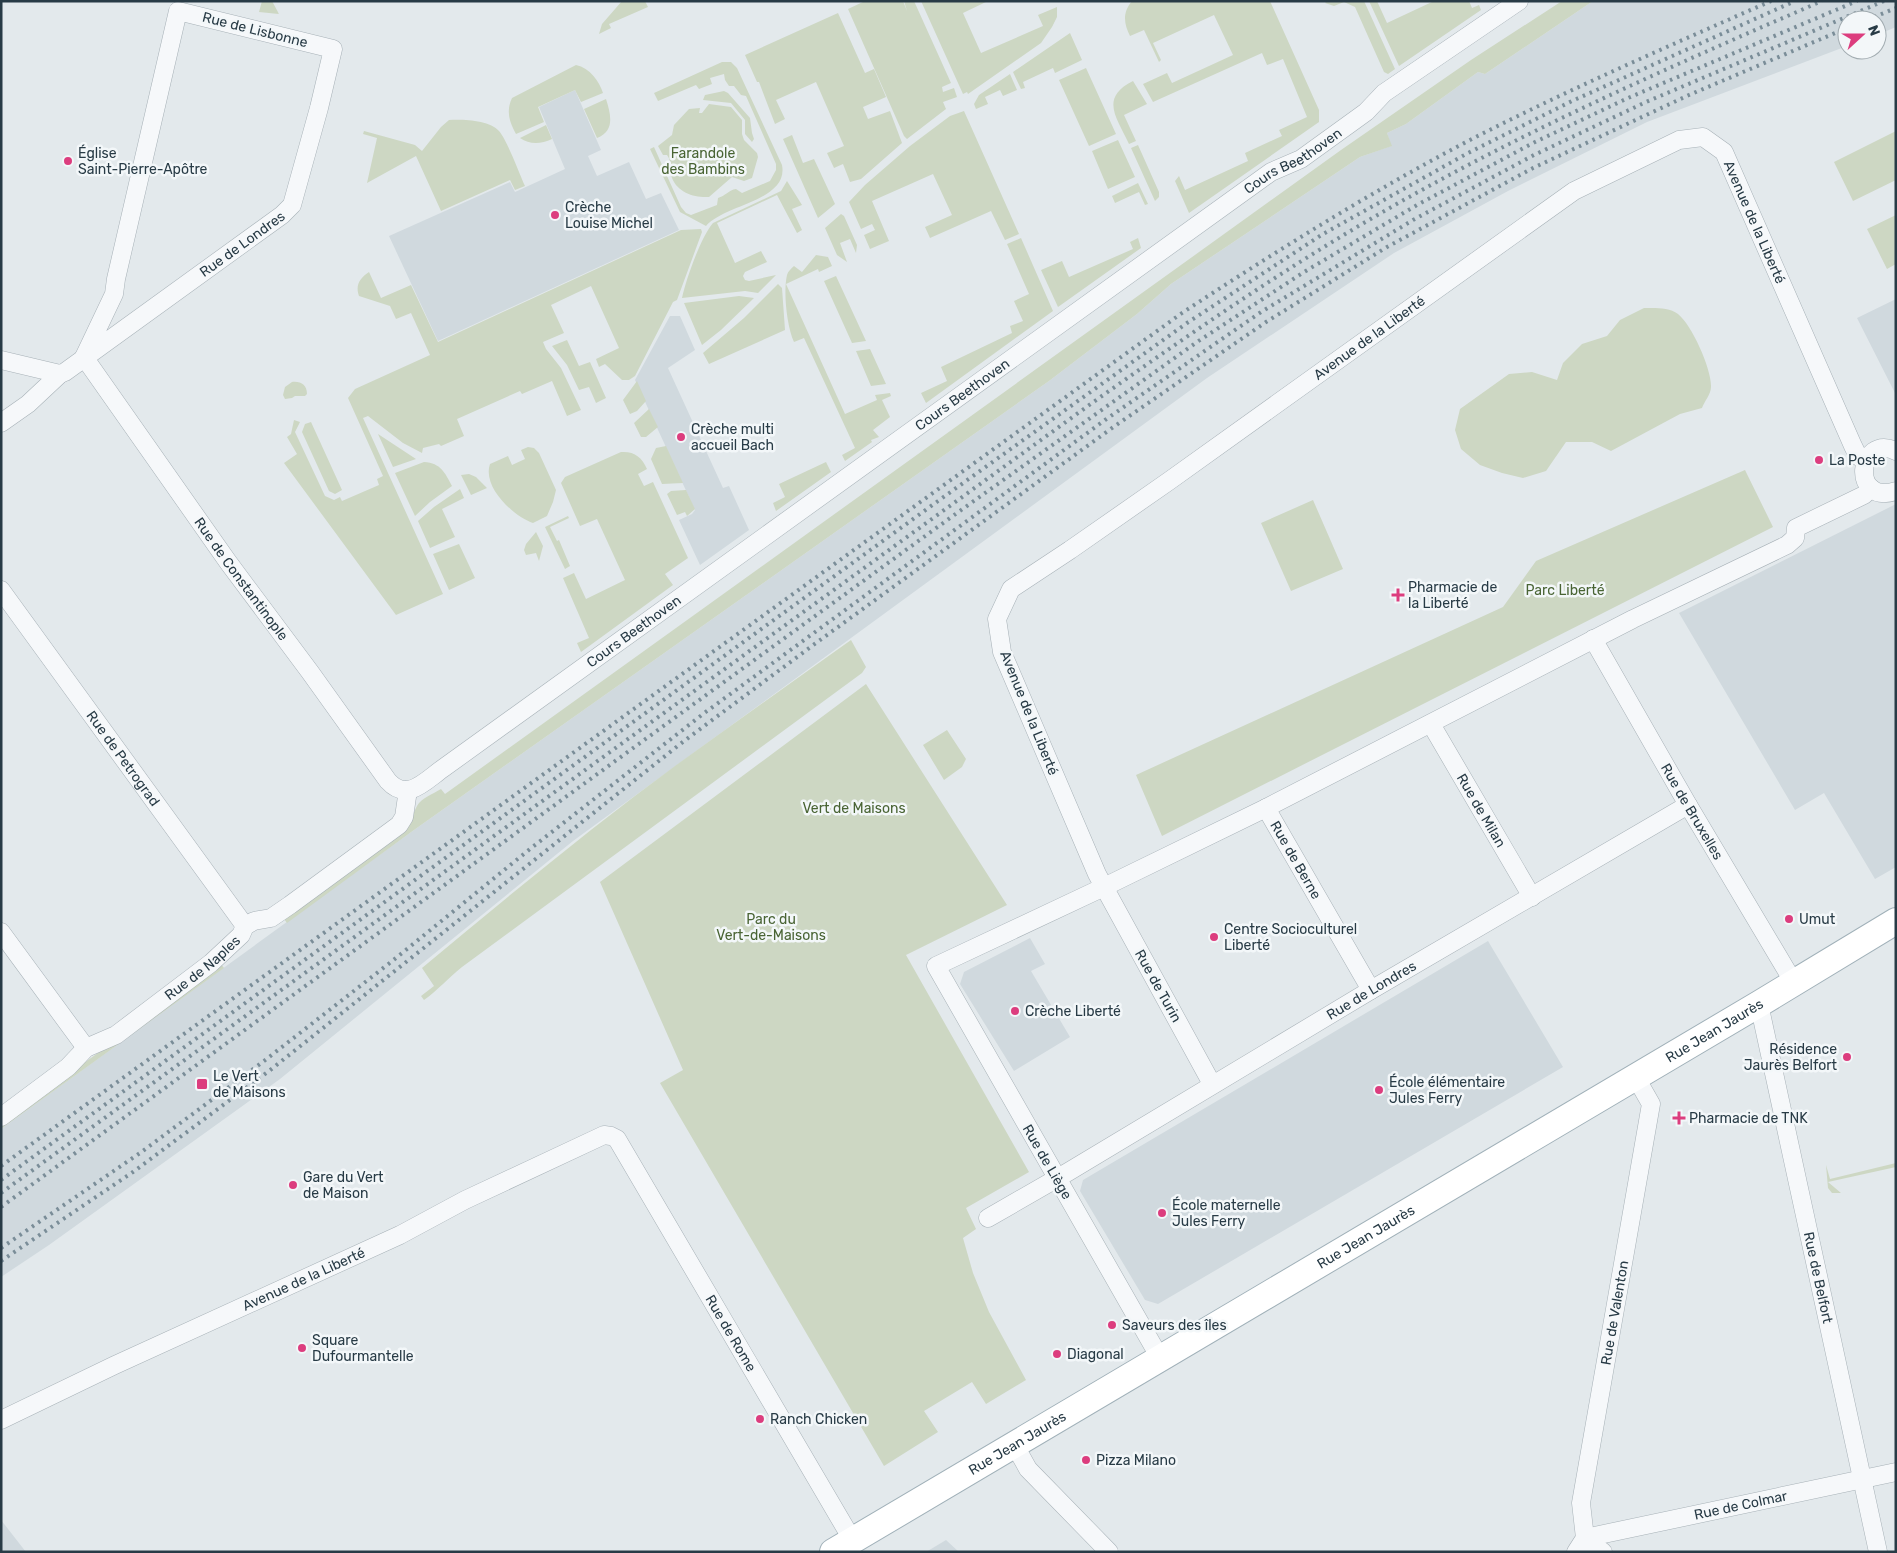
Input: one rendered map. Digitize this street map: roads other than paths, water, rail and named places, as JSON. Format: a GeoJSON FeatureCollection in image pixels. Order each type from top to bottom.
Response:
{"type":"FeatureCollection","features":[{"type":"Feature","properties":{"kind":"main road","name":"Rue Jean Jaurès"},"geometry":{"type":"LineString","coordinates":[[843,1546],[1896,921]]}},
{"type":"Feature","properties":{"kind":"street","name":"Cours Beethoven"},"geometry":{"type":"LineString","coordinates":[[408,790],[436,773],[1275,169],[1302,158],[1366,112],[1384,93],[1519,1]]}},
{"type":"Feature","properties":{"kind":"street","name":"Rue de Lisbonne"},"geometry":{"type":"LineString","coordinates":[[84,357],[114,294],[178,11],[333,49]]}},
{"type":"Feature","properties":{"kind":"street","name":"Rue de Londres"},"geometry":{"type":"LineString","coordinates":[[1,423],[28,404],[60,374],[274,220],[292,205],[333,49]]}},
{"type":"Feature","properties":{"kind":"street","name":"Avenue de la Liberté"},"geometry":{"type":"LineString","coordinates":[[1104,887],[1081,841],[1002,652],[997,619],[1011,589],[1161,486],[1574,191],[1679,140],[1703,137],[1724,152],[1858,456],[1865,461]]}},
{"type":"Feature","properties":{"kind":"street","name":"Rue de Constantinople"},"geometry":{"type":"LineString","coordinates":[[84,357],[228,562],[388,781],[400,790],[408,790]]}},
{"type":"Feature","properties":{"kind":"street"},"geometry":{"type":"LineString","coordinates":[[1,360],[60,374]]}},
{"type":"Feature","properties":{"kind":"street"},"geometry":{"type":"LineString","coordinates":[[1896,451],[1885,448],[1870,454],[1865,461],[1863,471],[1865,480],[1871,488],[1879,493],[1896,491]]}},
{"type":"Feature","properties":{"kind":"street"},"geometry":{"type":"LineString","coordinates":[[1104,887],[1266,808],[1593,639],[1787,546],[1795,538],[1796,528],[1864,494],[1871,488]]}},
{"type":"Feature","properties":{"kind":"street","name":"Rue de Petrograd"},"geometry":{"type":"LineString","coordinates":[[1,590],[245,926]]}},
{"type":"Feature","properties":{"kind":"street","name":"Rue de Bruxelles"},"geometry":{"type":"LineString","coordinates":[[1593,639],[1688,805],[1794,982]]}},
{"type":"Feature","properties":{"kind":"street","name":"Rue de Milan"},"geometry":{"type":"LineString","coordinates":[[1431,724],[1532,897]]}},
{"type":"Feature","properties":{"kind":"street","name":"Rue de Naples"},"geometry":{"type":"LineString","coordinates":[[1,1117],[68,1067],[86,1048],[116,1034],[211,963],[241,935],[245,926],[254,921],[271,918],[399,824],[404,817],[408,790]]}},
{"type":"Feature","properties":{"kind":"street","name":"Rue de Londres"},"geometry":{"type":"LineString","coordinates":[[988,1218],[1057,1179],[1371,990],[1688,805]]}},
{"type":"Feature","properties":{"kind":"street","name":"Rue de Berne"},"geometry":{"type":"LineString","coordinates":[[1266,808],[1371,990]]}},
{"type":"Feature","properties":{"kind":"street","name":"Rue de Liège"},"geometry":{"type":"LineString","coordinates":[[1104,887],[936,966],[1160,1358]]}},
{"type":"Feature","properties":{"kind":"street","name":"Rue de Turin"},"geometry":{"type":"LineString","coordinates":[[1104,887],[1212,1084]]}},
{"type":"Feature","properties":{"kind":"street"},"geometry":{"type":"LineString","coordinates":[[1,932],[86,1048]]}},
{"type":"Feature","properties":{"kind":"street","name":"Rue de Belfort"},"geometry":{"type":"LineString","coordinates":[[1759,1004],[1878,1552]]}},
{"type":"Feature","properties":{"kind":"street","name":"Rue de Valenton"},"geometry":{"type":"LineString","coordinates":[[1581,1545],[1582,1503],[1651,1104],[1635,1076]]}},
{"type":"Feature","properties":{"kind":"street","name":"Avenue de la Liberté"},"geometry":{"type":"LineString","coordinates":[[1,1420],[115,1365],[400,1235],[465,1200],[604,1135]]}},
{"type":"Feature","properties":{"kind":"street","name":"Rue de Rome"},"geometry":{"type":"LineString","coordinates":[[604,1135],[617,1139],[843,1546]]}},
{"type":"Feature","properties":{"kind":"street"},"geometry":{"type":"LineString","coordinates":[[1014,1444],[1028,1469],[1109,1552]]}},
{"type":"Feature","properties":{"kind":"street","name":"Rue de Colmar"},"geometry":{"type":"LineString","coordinates":[[1581,1545],[1896,1472]]}},
{"type":"Feature","properties":{"kind":"street"},"geometry":{"type":"LineString","coordinates":[[1581,1545],[1603,1552]]}},
{"type":"Feature","properties":{"kind":"railway"},"geometry":{"type":"LineString","coordinates":[[1,1166],[1182,313],[1323,224],[1395,181],[1468,141],[1580,86],[1771,1]]}},
{"type":"Feature","properties":{"kind":"railway"},"geometry":{"type":"LineString","coordinates":[[1,1180],[938,501],[1187,323],[1323,234],[1468,153],[1572,101],[1795,1]]}},
{"type":"Feature","properties":{"kind":"railway"},"geometry":{"type":"LineString","coordinates":[[1,1193],[1092,403],[1253,292],[1377,215],[1519,139],[1669,68],[1822,1]]}},
{"type":"Feature","properties":{"kind":"railway"},"geometry":{"type":"LineString","coordinates":[[1,1207],[950,518],[1197,342],[1304,272],[1417,205],[1535,142],[1628,98],[1857,1]]}},
{"type":"Feature","properties":{"kind":"railway"},"geometry":{"type":"LineString","coordinates":[[1,1248],[140,1153],[264,1061],[703,714],[1105,420],[1261,312],[1413,220],[1534,155],[1646,102],[1884,1]]}},
{"type":"Feature","properties":{"kind":"railway"},"geometry":{"type":"LineString","coordinates":[[1887,12],[1896,8]]}},
{"type":"Feature","properties":{"kind":"railway"},"geometry":{"type":"LineString","coordinates":[[1,1261],[133,1172],[269,1071],[684,741],[816,643],[1112,428],[1266,322],[1387,247],[1533,168],[1689,95],[1837,32]]}},
{"type":"Feature","properties":{"kind":"place","name":"Église Saint-Pierre-Apôtre"},"geometry":{"type":"Point","coordinates":[68,161]}},
{"type":"Feature","properties":{"kind":"place","name":"Crèche Louise Michel"},"geometry":{"type":"Point","coordinates":[555,215]}},
{"type":"Feature","properties":{"kind":"place","name":"Crèche multi accueil Bach"},"geometry":{"type":"Point","coordinates":[681,437]}},
{"type":"Feature","properties":{"kind":"place","name":"La Poste"},"geometry":{"type":"Point","coordinates":[1819,460]}},
{"type":"Feature","properties":{"kind":"place","name":"Pharmacie de la Liberté"},"geometry":{"type":"Point","coordinates":[1398,595]}},
{"type":"Feature","properties":{"kind":"place","name":"Umut"},"geometry":{"type":"Point","coordinates":[1789,919]}},
{"type":"Feature","properties":{"kind":"place","name":"Centre Socioculturel Liberté"},"geometry":{"type":"Point","coordinates":[1214,937]}},
{"type":"Feature","properties":{"kind":"place","name":"Crèche Liberté"},"geometry":{"type":"Point","coordinates":[1015,1011]}},
{"type":"Feature","properties":{"kind":"place","name":"Résidence Jaurès Belfort"},"geometry":{"type":"Point","coordinates":[1847,1057]}},
{"type":"Feature","properties":{"kind":"place","name":"Le Vert de Maisons"},"geometry":{"type":"Point","coordinates":[202,1084]}},
{"type":"Feature","properties":{"kind":"place","name":"École élémentaire Jules Ferry"},"geometry":{"type":"Point","coordinates":[1379,1090]}},
{"type":"Feature","properties":{"kind":"place","name":"Pharmacie de TNK"},"geometry":{"type":"Point","coordinates":[1679,1118]}},
{"type":"Feature","properties":{"kind":"place","name":"Gare du Vert de Maison"},"geometry":{"type":"Point","coordinates":[293,1185]}},
{"type":"Feature","properties":{"kind":"place","name":"École maternelle Jules Ferry"},"geometry":{"type":"Point","coordinates":[1162,1213]}},
{"type":"Feature","properties":{"kind":"place","name":"Saveurs des îles"},"geometry":{"type":"Point","coordinates":[1112,1325]}},
{"type":"Feature","properties":{"kind":"place","name":"Square Dufourmantelle"},"geometry":{"type":"Point","coordinates":[302,1348]}},
{"type":"Feature","properties":{"kind":"place","name":"Diagonal"},"geometry":{"type":"Point","coordinates":[1057,1354]}},
{"type":"Feature","properties":{"kind":"place","name":"Ranch Chicken"},"geometry":{"type":"Point","coordinates":[760,1419]}},
{"type":"Feature","properties":{"kind":"place","name":"Pizza Milano"},"geometry":{"type":"Point","coordinates":[1086,1460]}},
{"type":"Feature","properties":{"kind":"park label","name":"Farandole des Bambins"},"geometry":{"type":"Point","coordinates":[703,162]}},
{"type":"Feature","properties":{"kind":"park label","name":"Parc Liberté"},"geometry":{"type":"Point","coordinates":[1565,590]}},
{"type":"Feature","properties":{"kind":"park label","name":"Vert de Maisons"},"geometry":{"type":"Point","coordinates":[854,808]}},
{"type":"Feature","properties":{"kind":"park label","name":"Parc du Vert-de-Maisons"},"geometry":{"type":"Point","coordinates":[771,928]}}]}
